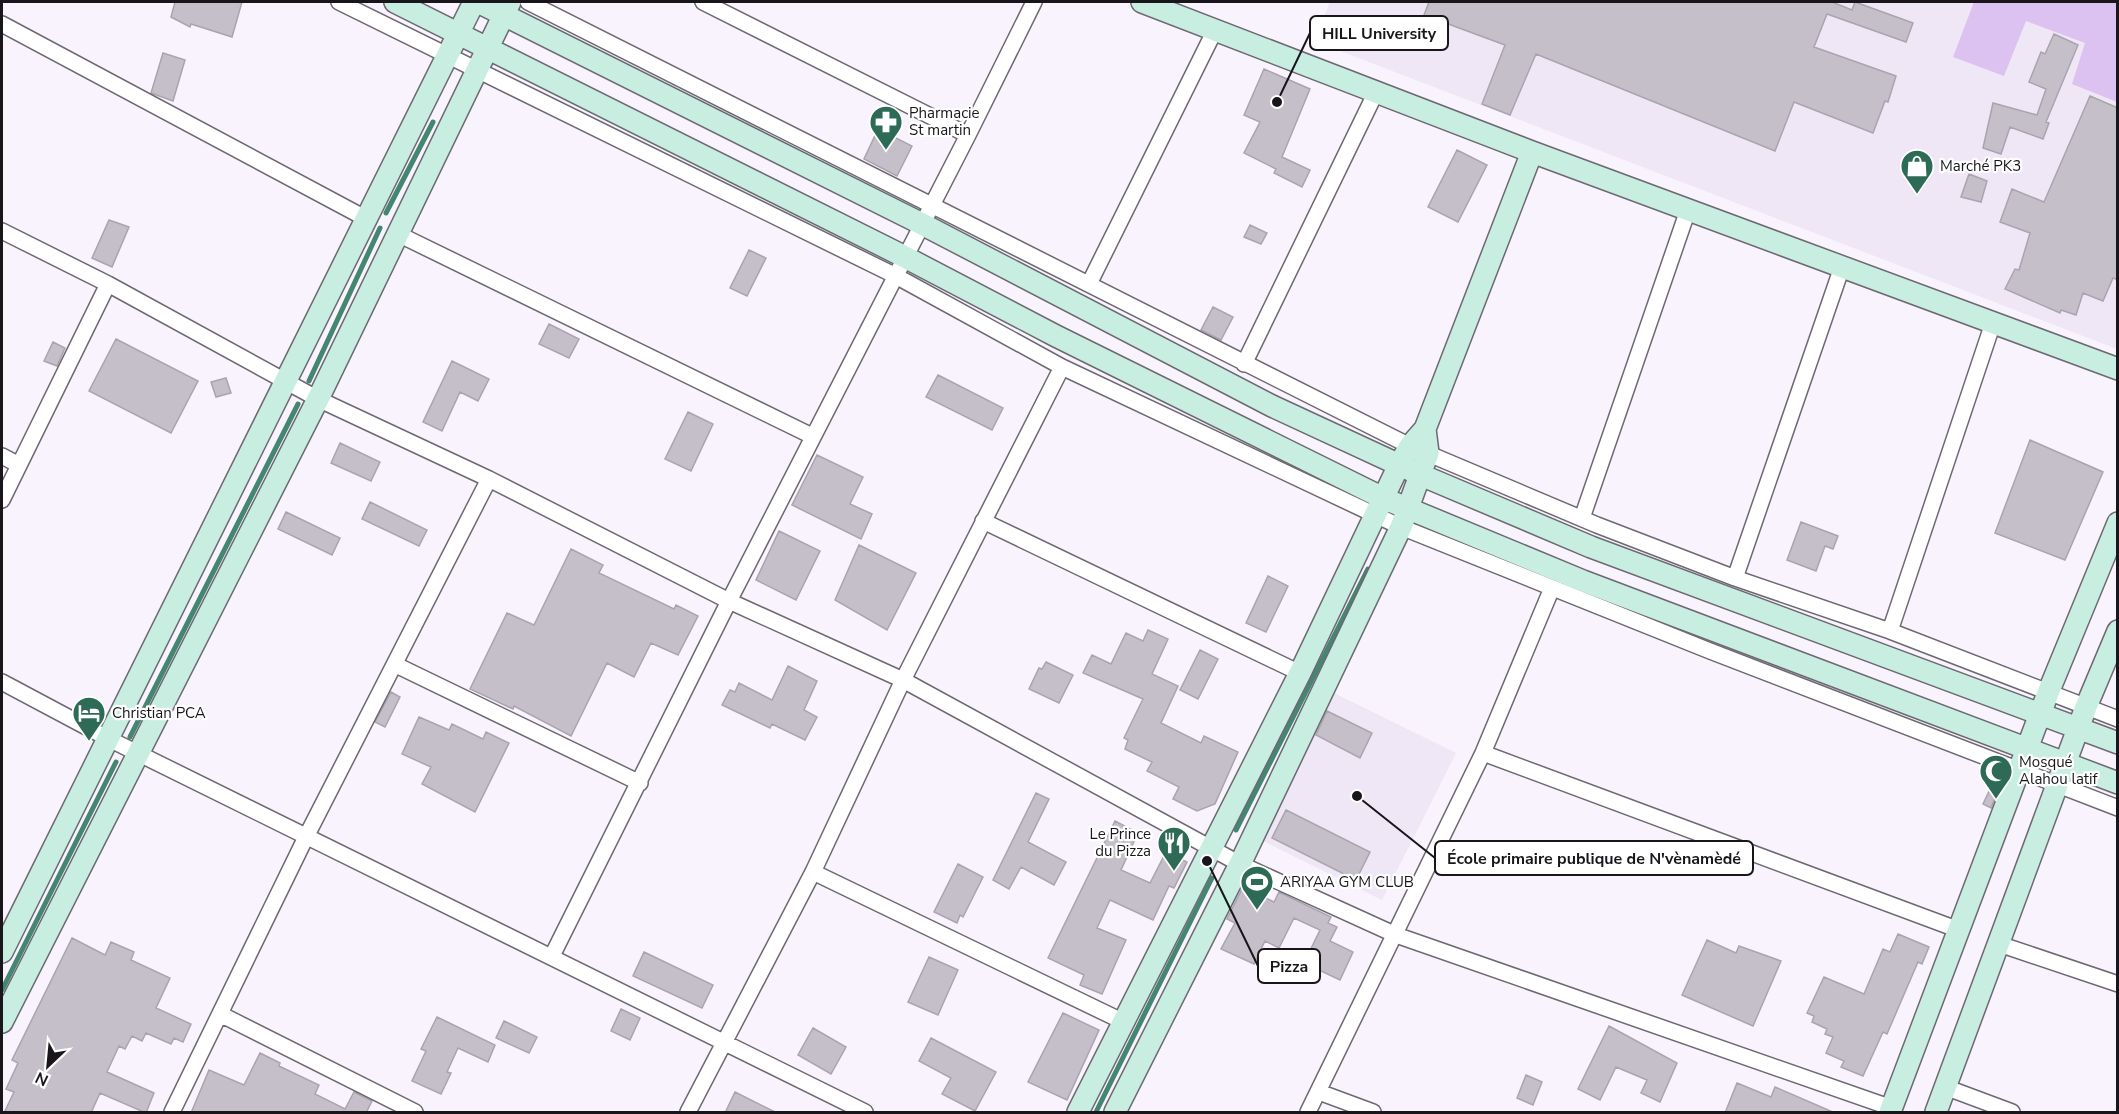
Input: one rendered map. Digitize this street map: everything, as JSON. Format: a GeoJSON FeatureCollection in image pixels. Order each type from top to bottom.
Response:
{"type":"FeatureCollection","features":[{"type":"Feature","properties":{"kind":"street"},"geometry":{"type":"LineString","coordinates":[[339,2],[894,275],[1062,367],[1381,507],[1552,588],[2118,808]]}},
{"type":"Feature","properties":{"kind":"street"},"geometry":{"type":"LineString","coordinates":[[395,2],[905,257],[1381,507]]}},
{"type":"Feature","properties":{"kind":"street"},"geometry":{"type":"LineString","coordinates":[[2,952],[284,380],[447,54],[476,2],[507,8],[927,215],[1089,284],[1244,364],[1419,449],[1582,518],[1735,578],[1890,631],[2118,718]]}},
{"type":"Feature","properties":{"kind":"street"},"geometry":{"type":"LineString","coordinates":[[528,2],[927,215],[1272,406],[1421,475],[1591,548],[2118,743]]}},
{"type":"Feature","properties":{"kind":"street"},"geometry":{"type":"LineString","coordinates":[[703,2],[968,135]]}},
{"type":"Feature","properties":{"kind":"street"},"geometry":{"type":"LineString","coordinates":[[552,957],[729,601],[1034,2]]}},
{"type":"Feature","properties":{"kind":"street"},"geometry":{"type":"LineString","coordinates":[[1142,2],[1532,152],[2118,369]]}},
{"type":"Feature","properties":{"kind":"street"},"geometry":{"type":"LineString","coordinates":[[2,1022],[318,399],[507,8]]}},
{"type":"Feature","properties":{"kind":"street"},"geometry":{"type":"LineString","coordinates":[[2,24],[365,218]]}},
{"type":"Feature","properties":{"kind":"street"},"geometry":{"type":"LineString","coordinates":[[1089,284],[1215,30]]}},
{"type":"Feature","properties":{"kind":"street"},"geometry":{"type":"LineString","coordinates":[[1244,364],[1376,92]]}},
{"type":"Feature","properties":{"kind":"street"},"geometry":{"type":"LineString","coordinates":[[1115,1113],[1240,864],[1404,518],[1421,475],[1419,449],[1425,429],[1532,152]]}},
{"type":"Feature","properties":{"kind":"street"},"geometry":{"type":"LineString","coordinates":[[1582,518],[1688,210]]}},
{"type":"Feature","properties":{"kind":"street"},"geometry":{"type":"LineString","coordinates":[[2,231],[108,284],[318,399],[489,479],[729,601],[903,680],[1240,864],[1396,935],[1891,1110],[2049,693],[2118,523]]}},
{"type":"Feature","properties":{"kind":"street"},"geometry":{"type":"LineString","coordinates":[[398,234],[813,436]]}},
{"type":"Feature","properties":{"kind":"street"},"geometry":{"type":"LineString","coordinates":[[1735,578],[1842,267]]}},
{"type":"Feature","properties":{"kind":"street"},"geometry":{"type":"LineString","coordinates":[[2,500],[108,284]]}},
{"type":"Feature","properties":{"kind":"street"},"geometry":{"type":"LineString","coordinates":[[1890,631],[1993,323]]}},
{"type":"Feature","properties":{"kind":"street"},"geometry":{"type":"LineString","coordinates":[[688,1113],[813,872],[903,680],[1062,367]]}},
{"type":"Feature","properties":{"kind":"street"},"geometry":{"type":"LineString","coordinates":[[1078,1113],[1300,673],[1399,465],[1419,449]]}},
{"type":"Feature","properties":{"kind":"street"},"geometry":{"type":"LineString","coordinates":[[2,456],[19,465]]}},
{"type":"Feature","properties":{"kind":"street"},"geometry":{"type":"LineString","coordinates":[[172,1113],[306,837],[396,665],[489,479]]}},
{"type":"Feature","properties":{"kind":"street"},"geometry":{"type":"LineString","coordinates":[[1404,518],[1583,581],[2118,783]]}},
{"type":"Feature","properties":{"kind":"street"},"geometry":{"type":"LineString","coordinates":[[983,521],[1300,673]]}},
{"type":"Feature","properties":{"kind":"street"},"geometry":{"type":"LineString","coordinates":[[1308,1113],[1483,753],[1552,588]]}},
{"type":"Feature","properties":{"kind":"street"},"geometry":{"type":"LineString","coordinates":[[1936,1113],[2086,707],[2118,631]]}},
{"type":"Feature","properties":{"kind":"street"},"geometry":{"type":"LineString","coordinates":[[396,665],[640,783]]}},
{"type":"Feature","properties":{"kind":"street"},"geometry":{"type":"LineString","coordinates":[[2,682],[109,739],[865,1113]]}},
{"type":"Feature","properties":{"kind":"street"},"geometry":{"type":"LineString","coordinates":[[1483,753],[1959,930]]}},
{"type":"Feature","properties":{"kind":"street"},"geometry":{"type":"LineString","coordinates":[[813,872],[1124,1022]]}},
{"type":"Feature","properties":{"kind":"street"},"geometry":{"type":"LineString","coordinates":[[1999,944],[2118,984]]}},
{"type":"Feature","properties":{"kind":"street"},"geometry":{"type":"LineString","coordinates":[[220,1014],[416,1113]]}},
{"type":"Feature","properties":{"kind":"street"},"geometry":{"type":"LineString","coordinates":[[1946,1087],[2012,1113]]}},
{"type":"Feature","properties":{"kind":"street"},"geometry":{"type":"LineString","coordinates":[[1319,1092],[1373,1113]]}},
{"type":"Feature","properties":{"kind":"shaded area","name":"Marché PK3"},"geometry":{"type":"Polygon","coordinates":[[[1330,2],[2055,2],[2117,27],[2117,349],[1314,41],[1330,2]]]}},
{"type":"Feature","properties":{"kind":"shaded area"},"geometry":{"type":"Polygon","coordinates":[[[1974,2],[2117,2],[2117,102],[2072,84],[2085,43],[2026,21],[2004,76],[1953,57],[1974,2]]]}},
{"type":"Feature","properties":{"kind":"shaded area"},"geometry":{"type":"Polygon","coordinates":[[[1332,692],[1456,753],[1382,900],[1259,839],[1332,692]]]}},
{"type":"Feature","properties":{"kind":"building"},"geometry":{"type":"Polygon","coordinates":[[[175,2],[242,2],[232,37],[191,24],[190,27],[171,17],[175,2]]]}},
{"type":"Feature","properties":{"kind":"building"},"geometry":{"type":"Polygon","coordinates":[[[1429,2],[1832,2],[1852,10],[1855,2],[1913,23],[1906,42],[1827,14],[1814,47],[1896,76],[1888,102],[1885,101],[1873,133],[1794,102],[1775,151],[1536,54],[1510,115],[1482,104],[1505,45],[1424,15],[1429,2]]]}},
{"type":"Feature","properties":{"kind":"building"},"geometry":{"type":"Polygon","coordinates":[[[2054,34],[2078,45],[2046,122],[2049,123],[2043,139],[2010,127],[2001,154],[1983,148],[1993,103],[2037,115],[2046,89],[2029,82],[2041,52],[2045,54],[2054,34]]]}},
{"type":"Feature","properties":{"kind":"building"},"geometry":{"type":"Polygon","coordinates":[[[163,53],[185,60],[173,101],[151,93],[163,53]]]}},
{"type":"Feature","properties":{"kind":"building"},"geometry":{"type":"Polygon","coordinates":[[[1264,69],[1310,89],[1282,157],[1310,170],[1302,187],[1274,173],[1276,169],[1244,153],[1260,122],[1244,115],[1264,69]]]}},
{"type":"Feature","properties":{"kind":"building"},"geometry":{"type":"Polygon","coordinates":[[[2090,96],[2118,108],[2118,280],[2113,278],[2103,301],[2083,293],[2076,315],[2061,310],[2060,313],[2005,289],[2015,269],[2019,270],[2030,233],[2000,222],[2012,189],[2044,202],[2090,96]]]}},
{"type":"Feature","properties":{"kind":"building"},"geometry":{"type":"Polygon","coordinates":[[[878,129],[912,146],[897,176],[864,159],[878,129]]]}},
{"type":"Feature","properties":{"kind":"building"},"geometry":{"type":"Polygon","coordinates":[[[1457,150],[1487,165],[1458,222],[1428,207],[1457,150]]]}},
{"type":"Feature","properties":{"kind":"building"},"geometry":{"type":"Polygon","coordinates":[[[1969,174],[1987,181],[1981,202],[1961,197],[1969,174]]]}},
{"type":"Feature","properties":{"kind":"building"},"geometry":{"type":"Polygon","coordinates":[[[109,220],[129,227],[112,267],[92,258],[109,220]]]}},
{"type":"Feature","properties":{"kind":"building"},"geometry":{"type":"Polygon","coordinates":[[[1250,225],[1267,233],[1261,244],[1244,237],[1250,225]]]}},
{"type":"Feature","properties":{"kind":"building"},"geometry":{"type":"Polygon","coordinates":[[[749,250],[766,258],[747,296],[730,288],[749,250]]]}},
{"type":"Feature","properties":{"kind":"building"},"geometry":{"type":"Polygon","coordinates":[[[1213,307],[1233,317],[1221,340],[1201,330],[1213,307]]]}},
{"type":"Feature","properties":{"kind":"building"},"geometry":{"type":"Polygon","coordinates":[[[549,324],[579,339],[569,358],[539,344],[549,324]]]}},
{"type":"Feature","properties":{"kind":"building"},"geometry":{"type":"Polygon","coordinates":[[[116,339],[198,381],[171,433],[89,391],[116,339]]]}},
{"type":"Feature","properties":{"kind":"building"},"geometry":{"type":"Polygon","coordinates":[[[53,342],[65,348],[57,366],[44,361],[53,342]]]}},
{"type":"Feature","properties":{"kind":"building"},"geometry":{"type":"Polygon","coordinates":[[[452,361],[489,379],[478,401],[460,392],[442,431],[423,422],[452,361]]]}},
{"type":"Feature","properties":{"kind":"building"},"geometry":{"type":"Polygon","coordinates":[[[938,375],[1003,408],[992,430],[926,397],[938,375]]]}},
{"type":"Feature","properties":{"kind":"building"},"geometry":{"type":"Polygon","coordinates":[[[226,378],[231,393],[216,397],[211,382],[226,378]]]}},
{"type":"Feature","properties":{"kind":"building"},"geometry":{"type":"Polygon","coordinates":[[[688,412],[713,424],[691,471],[665,459],[688,412]]]}},
{"type":"Feature","properties":{"kind":"building"},"geometry":{"type":"Polygon","coordinates":[[[2030,440],[2103,472],[2065,560],[1995,533],[2030,440]]]}},
{"type":"Feature","properties":{"kind":"building"},"geometry":{"type":"Polygon","coordinates":[[[340,443],[380,462],[371,481],[331,463],[340,443]]]}},
{"type":"Feature","properties":{"kind":"building"},"geometry":{"type":"Polygon","coordinates":[[[817,455],[863,477],[850,504],[872,514],[861,539],[792,505],[817,455]]]}},
{"type":"Feature","properties":{"kind":"building"},"geometry":{"type":"Polygon","coordinates":[[[370,502],[427,530],[419,546],[362,519],[370,502]]]}},
{"type":"Feature","properties":{"kind":"building"},"geometry":{"type":"Polygon","coordinates":[[[286,512],[340,538],[332,555],[278,529],[286,512]]]}},
{"type":"Feature","properties":{"kind":"building"},"geometry":{"type":"Polygon","coordinates":[[[1801,522],[1838,536],[1833,549],[1825,546],[1816,571],[1787,560],[1801,522]]]}},
{"type":"Feature","properties":{"kind":"building"},"geometry":{"type":"Polygon","coordinates":[[[779,531],[820,551],[796,600],[756,580],[779,531]]]}},
{"type":"Feature","properties":{"kind":"building"},"geometry":{"type":"Polygon","coordinates":[[[859,545],[916,573],[887,630],[835,600],[859,545]]]}},
{"type":"Feature","properties":{"kind":"building"},"geometry":{"type":"Polygon","coordinates":[[[571,549],[603,565],[599,573],[674,609],[676,605],[698,616],[678,655],[651,643],[634,677],[607,663],[571,736],[514,706],[513,709],[470,689],[507,613],[534,625],[571,549]]]}},
{"type":"Feature","properties":{"kind":"building"},"geometry":{"type":"Polygon","coordinates":[[[1268,576],[1288,586],[1266,632],[1246,623],[1268,576]]]}},
{"type":"Feature","properties":{"kind":"building"},"geometry":{"type":"Polygon","coordinates":[[[1148,630],[1168,639],[1152,674],[1178,686],[1161,723],[1201,743],[1204,736],[1238,752],[1215,804],[1197,811],[1173,799],[1179,787],[1147,771],[1152,762],[1125,749],[1128,740],[1124,738],[1143,699],[1083,673],[1092,655],[1111,664],[1126,633],[1143,641],[1148,630]]]}},
{"type":"Feature","properties":{"kind":"building"},"geometry":{"type":"Polygon","coordinates":[[[1200,650],[1218,659],[1198,699],[1180,690],[1200,650]]]}},
{"type":"Feature","properties":{"kind":"building"},"geometry":{"type":"Polygon","coordinates":[[[1046,662],[1073,675],[1059,703],[1029,689],[1039,668],[1042,669],[1046,662]]]}},
{"type":"Feature","properties":{"kind":"building"},"geometry":{"type":"Polygon","coordinates":[[[788,666],[817,681],[804,710],[817,717],[805,740],[772,724],[770,728],[722,705],[730,690],[735,692],[739,683],[772,700],[788,666]]]}},
{"type":"Feature","properties":{"kind":"building"},"geometry":{"type":"Polygon","coordinates":[[[391,692],[400,697],[385,727],[375,722],[391,692]]]}},
{"type":"Feature","properties":{"kind":"building"},"geometry":{"type":"Polygon","coordinates":[[[1327,711],[1372,733],[1360,758],[1316,735],[1327,711]]]}},
{"type":"Feature","properties":{"kind":"building"},"geometry":{"type":"Polygon","coordinates":[[[419,717],[449,730],[452,724],[483,739],[486,732],[509,743],[475,812],[422,784],[431,767],[402,754],[419,717]]]}},
{"type":"Feature","properties":{"kind":"building"},"geometry":{"type":"Polygon","coordinates":[[[1994,781],[2000,784],[1991,808],[1983,804],[1994,781]]]}},
{"type":"Feature","properties":{"kind":"building"},"geometry":{"type":"Polygon","coordinates":[[[1036,793],[1049,799],[1028,842],[1066,862],[1054,885],[1021,867],[1009,889],[993,880],[1036,793]]]}},
{"type":"Feature","properties":{"kind":"building"},"geometry":{"type":"Polygon","coordinates":[[[1286,810],[1370,852],[1356,880],[1272,838],[1286,810]]]}},
{"type":"Feature","properties":{"kind":"building"},"geometry":{"type":"Polygon","coordinates":[[[1115,821],[1138,833],[1121,870],[1150,883],[1166,852],[1187,862],[1174,888],[1169,886],[1153,920],[1110,900],[1097,928],[1126,940],[1102,994],[1080,985],[1084,975],[1048,958],[1115,821]]]}},
{"type":"Feature","properties":{"kind":"building"},"geometry":{"type":"Polygon","coordinates":[[[958,864],[983,877],[963,917],[960,915],[957,923],[934,912],[958,864]]]}},
{"type":"Feature","properties":{"kind":"building"},"geometry":{"type":"Polygon","coordinates":[[[1243,887],[1274,902],[1279,892],[1331,917],[1328,923],[1337,927],[1330,941],[1353,952],[1340,980],[1304,963],[1320,930],[1294,918],[1279,948],[1265,941],[1254,964],[1221,949],[1235,923],[1227,919],[1243,887]]]}},
{"type":"Feature","properties":{"kind":"building"},"geometry":{"type":"Polygon","coordinates":[[[1898,934],[1929,947],[1922,964],[1918,962],[1887,1034],[1883,1032],[1863,1076],[1841,1067],[1844,1061],[1826,1053],[1833,1037],[1825,1034],[1827,1029],[1812,1022],[1814,1016],[1807,1013],[1824,977],[1864,994],[1883,949],[1890,952],[1898,934]]]}},
{"type":"Feature","properties":{"kind":"building"},"geometry":{"type":"Polygon","coordinates":[[[72,938],[105,955],[111,942],[134,952],[131,960],[170,978],[156,1008],[191,1024],[183,1042],[174,1038],[171,1044],[146,1033],[142,1041],[132,1036],[125,1049],[119,1046],[107,1072],[154,1093],[146,1113],[100,1093],[91,1113],[4,1113],[14,1092],[6,1089],[18,1063],[12,1060],[72,938]]]}},
{"type":"Feature","properties":{"kind":"building"},"geometry":{"type":"Polygon","coordinates":[[[1707,940],[1736,953],[1739,946],[1781,961],[1753,1026],[1682,995],[1707,940]]]}},
{"type":"Feature","properties":{"kind":"building"},"geometry":{"type":"Polygon","coordinates":[[[644,952],[713,985],[702,1008],[633,976],[644,952]]]}},
{"type":"Feature","properties":{"kind":"building"},"geometry":{"type":"Polygon","coordinates":[[[929,957],[958,970],[938,1015],[908,1002],[929,957]]]}},
{"type":"Feature","properties":{"kind":"building"},"geometry":{"type":"Polygon","coordinates":[[[621,1009],[640,1018],[630,1040],[611,1031],[621,1009]]]}},
{"type":"Feature","properties":{"kind":"building"},"geometry":{"type":"Polygon","coordinates":[[[1063,1013],[1099,1030],[1067,1100],[1028,1082],[1063,1013]]]}},
{"type":"Feature","properties":{"kind":"building"},"geometry":{"type":"Polygon","coordinates":[[[437,1017],[495,1045],[488,1062],[458,1048],[447,1072],[451,1073],[441,1094],[412,1081],[426,1051],[421,1049],[437,1017]]]}},
{"type":"Feature","properties":{"kind":"building"},"geometry":{"type":"Polygon","coordinates":[[[504,1021],[537,1037],[529,1053],[496,1038],[504,1021]]]}},
{"type":"Feature","properties":{"kind":"building"},"geometry":{"type":"Polygon","coordinates":[[[1609,1026],[1677,1063],[1660,1102],[1641,1093],[1647,1080],[1616,1067],[1600,1100],[1578,1089],[1609,1026]]]}},
{"type":"Feature","properties":{"kind":"building"},"geometry":{"type":"Polygon","coordinates":[[[813,1028],[846,1047],[831,1074],[798,1055],[813,1028]]]}},
{"type":"Feature","properties":{"kind":"building"},"geometry":{"type":"Polygon","coordinates":[[[931,1038],[996,1072],[975,1111],[942,1094],[951,1078],[919,1061],[931,1038]]]}},
{"type":"Feature","properties":{"kind":"building"},"geometry":{"type":"Polygon","coordinates":[[[260,1053],[280,1063],[279,1066],[319,1085],[315,1094],[345,1109],[354,1092],[372,1101],[366,1113],[191,1113],[209,1070],[244,1085],[260,1053]]]}},
{"type":"Feature","properties":{"kind":"building"},"geometry":{"type":"Polygon","coordinates":[[[1526,1075],[1542,1082],[1533,1105],[1517,1098],[1526,1075]]]}},
{"type":"Feature","properties":{"kind":"building"},"geometry":{"type":"Polygon","coordinates":[[[1737,1083],[1771,1097],[1775,1087],[1835,1113],[1725,1113],[1737,1083]]]}},
{"type":"Feature","properties":{"kind":"building"},"geometry":{"type":"Polygon","coordinates":[[[735,1092],[777,1113],[725,1113],[735,1092]]]}},
{"type":"Feature","properties":{"kind":"waterway"},"geometry":{"type":"LineString","coordinates":[[386,213],[433,122]]}},
{"type":"Feature","properties":{"kind":"waterway"},"geometry":{"type":"LineString","coordinates":[[309,381],[380,228]]}},
{"type":"Feature","properties":{"kind":"waterway"},"geometry":{"type":"LineString","coordinates":[[130,737],[298,404]]}},
{"type":"Feature","properties":{"kind":"waterway"},"geometry":{"type":"LineString","coordinates":[[1236,830],[1368,569]]}},
{"type":"Feature","properties":{"kind":"waterway"},"geometry":{"type":"LineString","coordinates":[[2,990],[116,762]]}},
{"type":"Feature","properties":{"kind":"waterway"},"geometry":{"type":"LineString","coordinates":[[1096,1112],[1212,878]]}},
{"type":"Feature","properties":{"kind":"place","name":"HILL University"},"geometry":{"type":"Point","coordinates":[1277,102]}},
{"type":"Feature","properties":{"kind":"place","name":"Pharmacie St martin"},"geometry":{"type":"Point","coordinates":[886,151]}},
{"type":"Feature","properties":{"kind":"place","name":"Marché PK3"},"geometry":{"type":"Point","coordinates":[1917,195]}},
{"type":"Feature","properties":{"kind":"place","name":"Christian PCA"},"geometry":{"type":"Point","coordinates":[89,742]}},
{"type":"Feature","properties":{"kind":"place","name":"École primaire publique de N'vènamèdé"},"geometry":{"type":"Point","coordinates":[1357,796]}},
{"type":"Feature","properties":{"kind":"place","name":"Mosqué Alahou latif"},"geometry":{"type":"Point","coordinates":[1996,800]}},
{"type":"Feature","properties":{"kind":"place","name":"Pizza"},"geometry":{"type":"Point","coordinates":[1207,861]}},
{"type":"Feature","properties":{"kind":"place","name":"Le Prince du Pizza"},"geometry":{"type":"Point","coordinates":[1174,872]}},
{"type":"Feature","properties":{"kind":"place","name":"ARIYAA GYM CLUB"},"geometry":{"type":"Point","coordinates":[1257,911]}}]}
